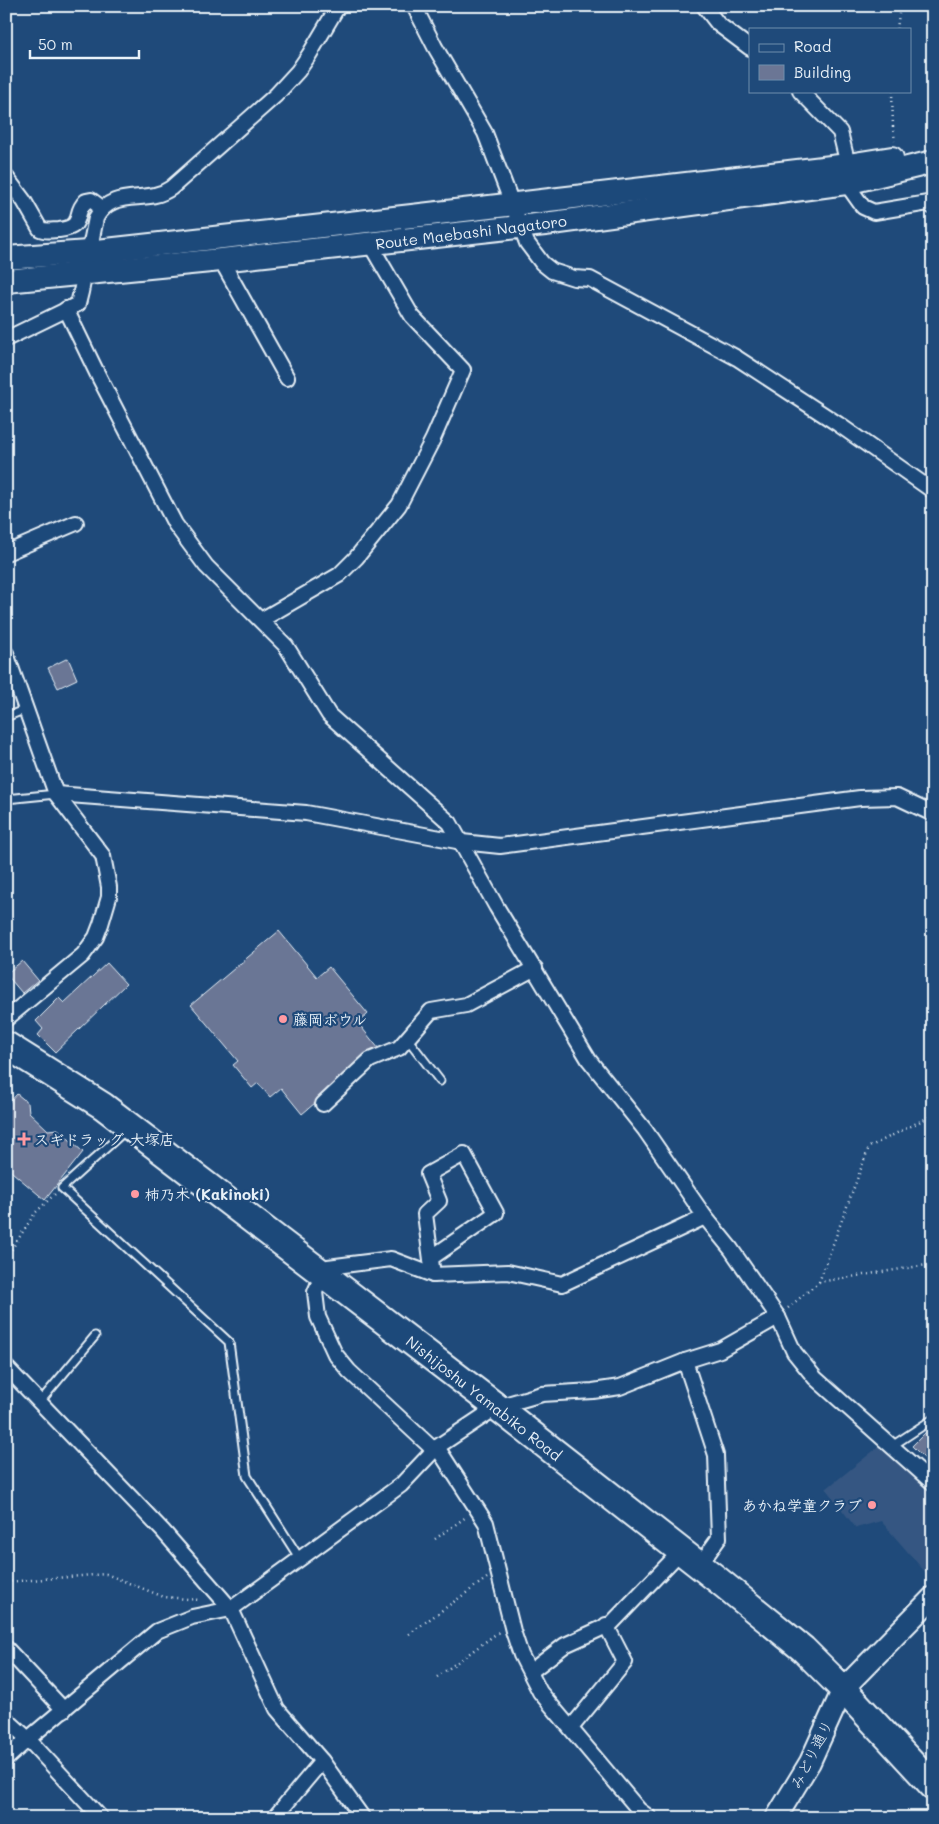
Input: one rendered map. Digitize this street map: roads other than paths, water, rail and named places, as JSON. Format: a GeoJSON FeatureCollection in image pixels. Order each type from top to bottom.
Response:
{"type":"FeatureCollection","features":[{"type":"Feature","properties":{"kind":"highway","name":"Nishijoshu Yamabiko Road"},"geometry":{"type":"LineString","coordinates":[[6,1045],[95,1100],[130,1126],[497,1407],[690,1558],[803,1650],[843,1689],[933,1786]]}},
{"type":"Feature","properties":{"kind":"main road","name":"Route Maebashi Nagatoro"},"geometry":{"type":"LineString","coordinates":[[6,282],[86,263],[513,204],[847,174],[898,157],[933,152]]}},
{"type":"Feature","properties":{"kind":"main road","name":"Route Maebashi Nagatoro"},"geometry":{"type":"LineString","coordinates":[[6,258],[86,263],[221,260],[521,227],[847,174],[933,162]]}},
{"type":"Feature","properties":{"kind":"street"},"geometry":{"type":"LineString","coordinates":[[6,339],[78,304],[96,218],[102,208],[119,198],[156,196],[171,188],[276,95],[289,81],[309,55],[338,6]]}},
{"type":"Feature","properties":{"kind":"street"},"geometry":{"type":"LineString","coordinates":[[414,6],[435,47],[485,134],[527,243],[542,262],[552,271],[574,278],[590,279],[737,358],[838,424],[933,491]]}},
{"type":"Feature","properties":{"kind":"street"},"geometry":{"type":"LineString","coordinates":[[704,6],[718,24],[749,47]]}},
{"type":"Feature","properties":{"kind":"street"},"geometry":{"type":"LineString","coordinates":[[801,92],[840,132],[847,174],[863,207],[874,212],[928,203],[933,207]]}},
{"type":"Feature","properties":{"kind":"street"},"geometry":{"type":"LineString","coordinates":[[6,177],[24,201],[40,230],[70,229],[74,226],[86,201],[91,200],[102,208]]}},
{"type":"Feature","properties":{"kind":"street"},"geometry":{"type":"LineString","coordinates":[[262,620],[339,575],[356,558],[393,513],[433,439],[463,370],[412,316],[370,244]]}},
{"type":"Feature","properties":{"kind":"street"},"geometry":{"type":"LineString","coordinates":[[221,260],[287,378]]}},
{"type":"Feature","properties":{"kind":"street"},"geometry":{"type":"LineString","coordinates":[[66,309],[175,524],[206,566],[286,646],[329,715],[450,823],[496,906],[589,1060],[645,1130],[705,1217],[731,1249],[778,1317],[794,1352],[815,1378],[933,1483]]}},
{"type":"Feature","properties":{"kind":"street"},"geometry":{"type":"LineString","coordinates":[[6,553],[76,522]]}},
{"type":"Feature","properties":{"kind":"street"},"geometry":{"type":"LineString","coordinates":[[6,653],[9,668],[26,709],[56,794],[103,856],[109,887],[107,904],[96,936],[83,955],[6,1019]]}},
{"type":"Feature","properties":{"kind":"street"},"geometry":{"type":"LineString","coordinates":[[56,794],[306,813],[462,842],[500,846],[860,798],[897,797],[933,814]]}},
{"type":"Feature","properties":{"kind":"street"},"geometry":{"type":"LineString","coordinates":[[323,1104],[370,1060],[399,1048],[430,1011],[466,1005],[535,968]]}},
{"type":"Feature","properties":{"kind":"street"},"geometry":{"type":"LineString","coordinates":[[431,1258],[496,1213],[464,1154],[428,1174],[439,1201],[425,1214],[433,1275]]}},
{"type":"Feature","properties":{"kind":"street"},"geometry":{"type":"LineString","coordinates":[[650,1818],[639,1810],[540,1692],[521,1655],[486,1523],[436,1448],[349,1371],[334,1354],[318,1317],[315,1292],[328,1267],[391,1259],[433,1275],[508,1272],[562,1284],[705,1217]]}},
{"type":"Feature","properties":{"kind":"street"},"geometry":{"type":"LineString","coordinates":[[6,1759],[157,1631],[192,1617],[231,1608],[401,1485],[436,1448],[497,1407],[542,1394],[594,1391],[620,1386],[685,1361],[720,1350],[778,1317]]}},
{"type":"Feature","properties":{"kind":"street"},"geometry":{"type":"LineString","coordinates":[[530,1672],[565,1645],[611,1624],[690,1558],[719,1538],[716,1455],[685,1361]]}},
{"type":"Feature","properties":{"kind":"street"},"geometry":{"type":"LineString","coordinates":[[6,1368],[163,1531],[231,1608],[277,1709],[322,1761],[363,1818]]}},
{"type":"Feature","properties":{"kind":"street"},"geometry":{"type":"LineString","coordinates":[[843,1689],[933,1597]]}},
{"type":"Feature","properties":{"kind":"street"},"geometry":{"type":"LineString","coordinates":[[571,1728],[624,1662],[606,1625]]}},
{"type":"Feature","properties":{"kind":"street"},"geometry":{"type":"LineString","coordinates":[[6,1648],[64,1710]]}},
{"type":"Feature","properties":{"kind":"street","name":"みどり通り"},"geometry":{"type":"LineString","coordinates":[[776,1818],[810,1762],[843,1689]]}},
{"type":"Feature","properties":{"kind":"street"},"geometry":{"type":"LineString","coordinates":[[6,1719],[28,1739],[101,1818]]}},
{"type":"Feature","properties":{"kind":"street"},"geometry":{"type":"LineString","coordinates":[[274,1818],[322,1761]]}},
{"type":"Feature","properties":{"kind":"lane"},"geometry":{"type":"LineString","coordinates":[[6,717],[26,709]]}},
{"type":"Feature","properties":{"kind":"lane"},"geometry":{"type":"LineString","coordinates":[[6,799],[56,794]]}},
{"type":"Feature","properties":{"kind":"lane"},"geometry":{"type":"LineString","coordinates":[[407,1038],[440,1081]]}},
{"type":"Feature","properties":{"kind":"lane"},"geometry":{"type":"LineString","coordinates":[[130,1126],[62,1188],[229,1342],[247,1476],[300,1559]]}},
{"type":"Feature","properties":{"kind":"lane"},"geometry":{"type":"LineString","coordinates":[[39,1403],[95,1336]]}},
{"type":"Feature","properties":{"kind":"lane"},"geometry":{"type":"LineString","coordinates":[[892,1446],[933,1419]]}},
{"type":"Feature","properties":{"kind":"place","name":"藤岡ボウル"},"geometry":{"type":"Point","coordinates":[283,1019]}},
{"type":"Feature","properties":{"kind":"place","name":"スギドラッグ 大塚店"},"geometry":{"type":"Point","coordinates":[24,1139]}},
{"type":"Feature","properties":{"kind":"place","name":"柿乃木 (Kakinoki)"},"geometry":{"type":"Point","coordinates":[135,1194]}},
{"type":"Feature","properties":{"kind":"place","name":"あかね学童クラブ"},"geometry":{"type":"Point","coordinates":[872,1505]}}]}
